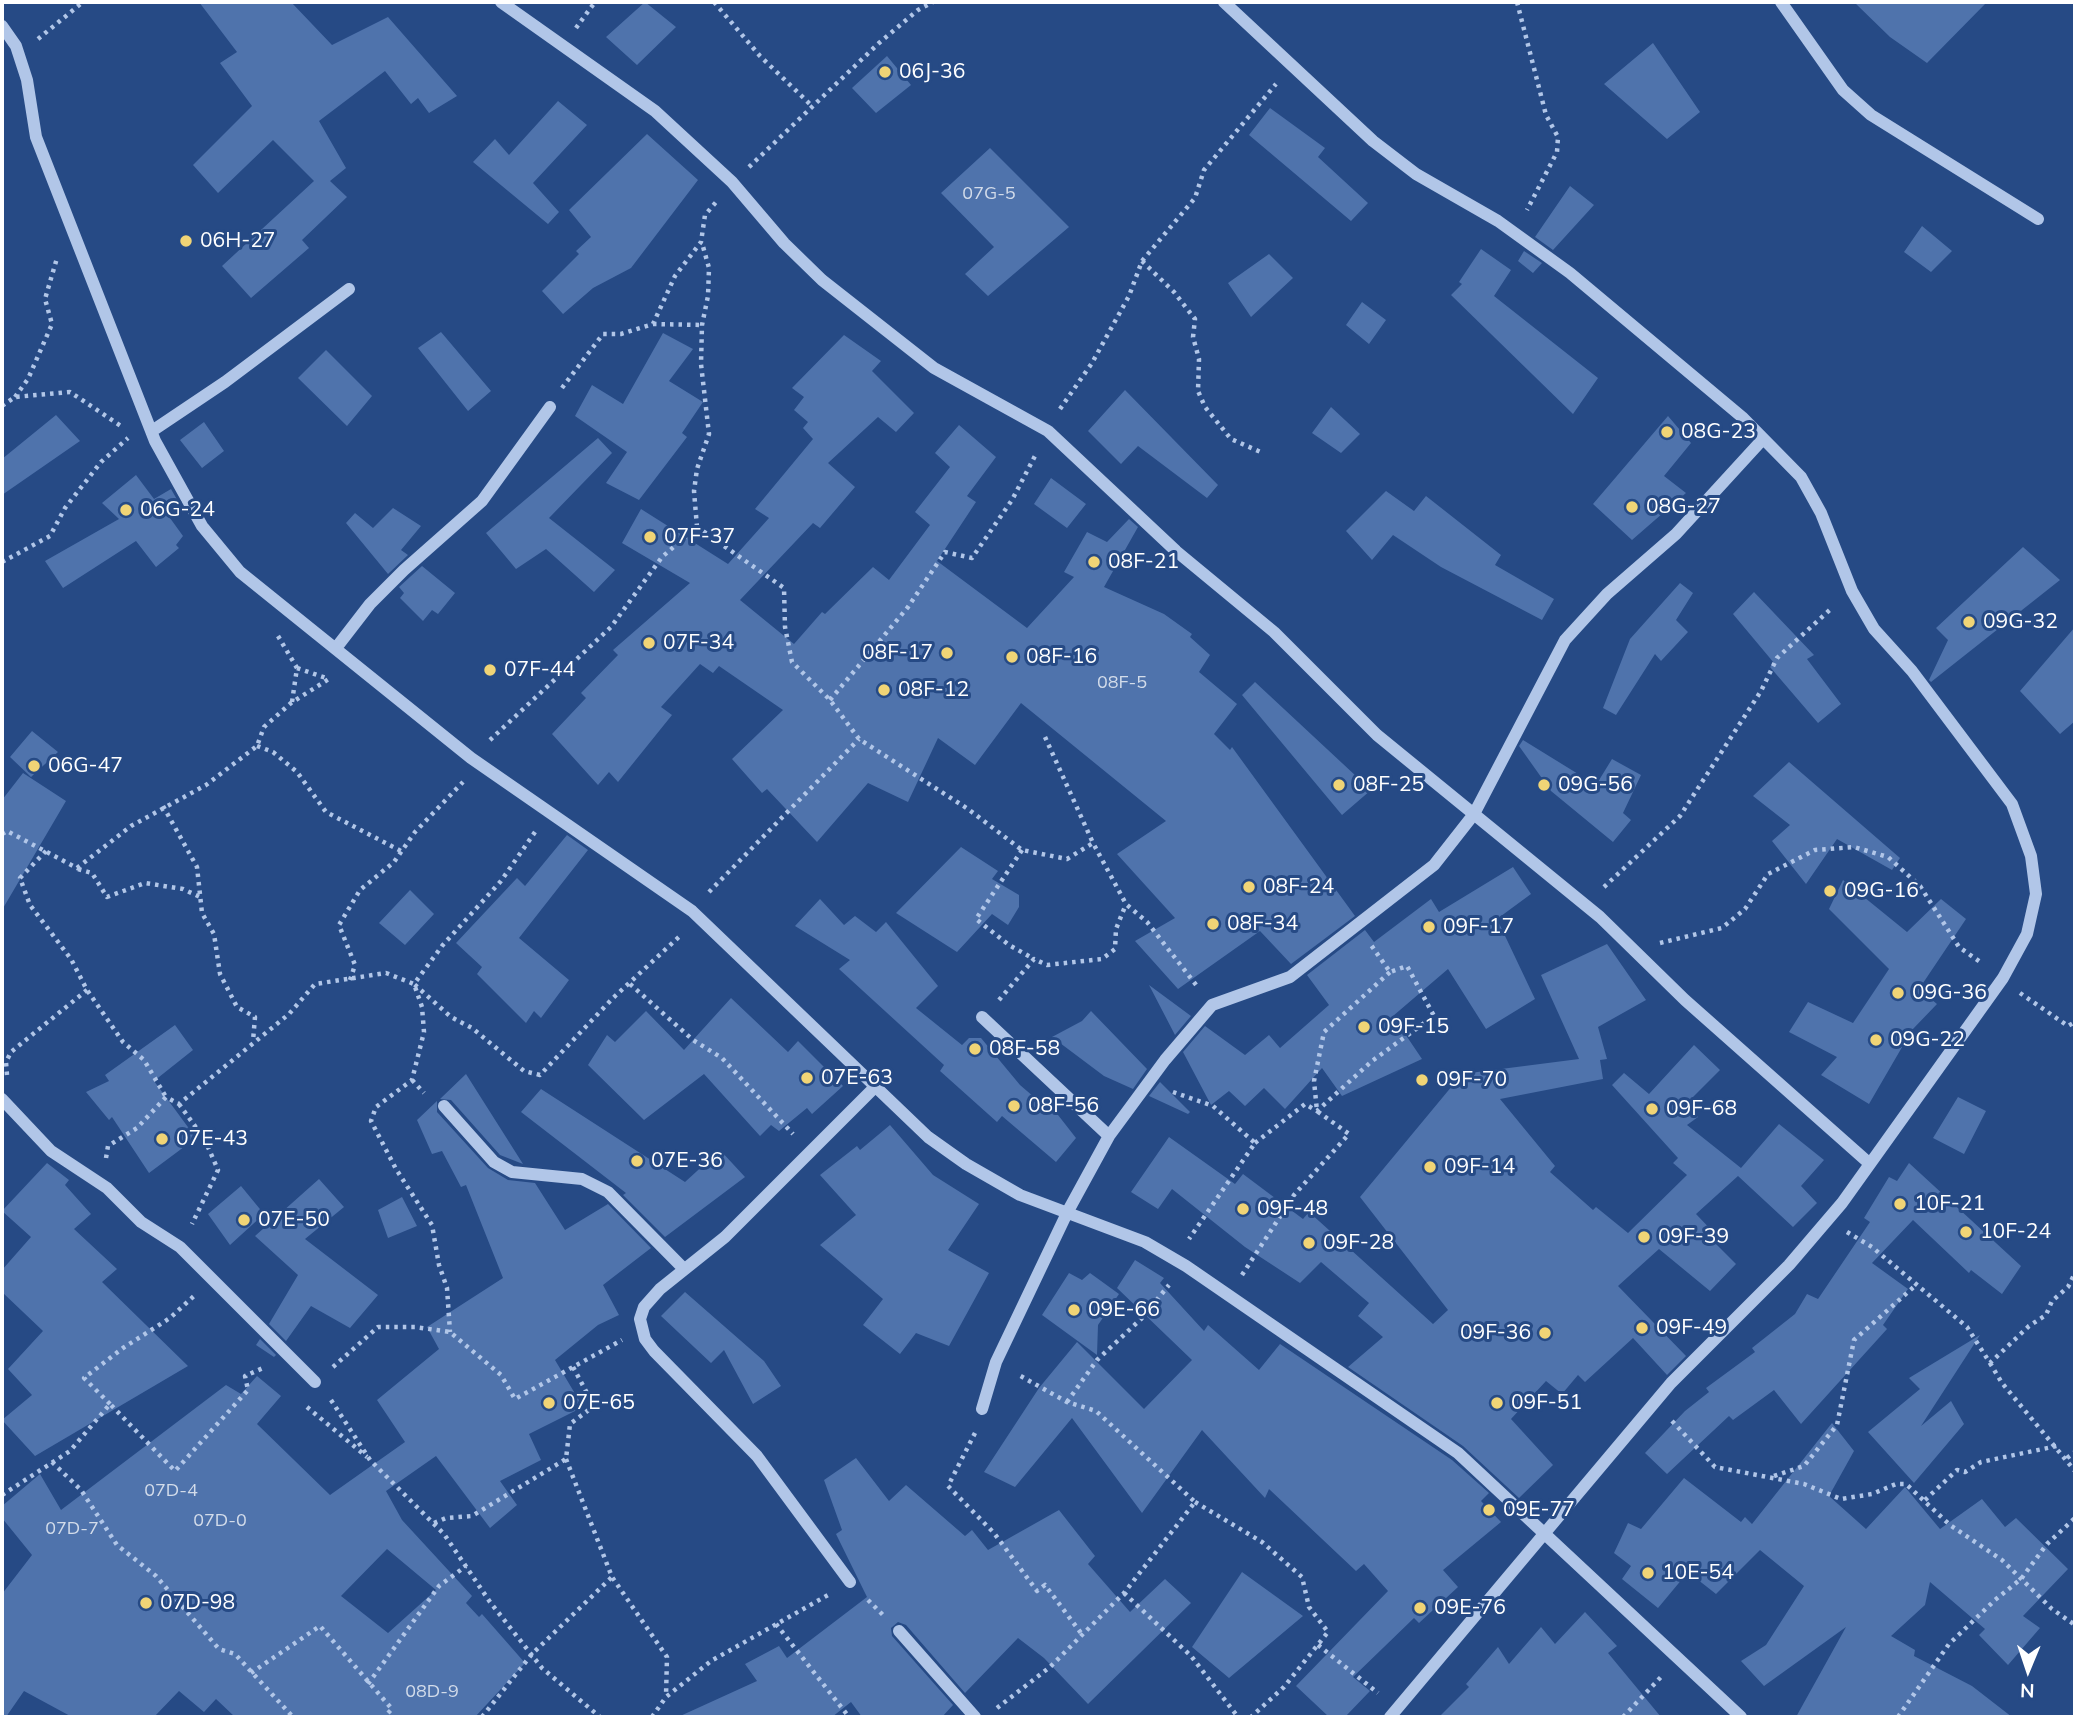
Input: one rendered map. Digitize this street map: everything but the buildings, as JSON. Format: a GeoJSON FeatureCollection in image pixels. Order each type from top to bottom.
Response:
{"type":"FeatureCollection","features":[{"type":"Feature","properties":{"kind":"street"},"geometry":{"type":"LineString","coordinates":[[502,2],[655,111],[733,182],[784,243],[822,280],[852,304],[934,368],[1048,431],[1177,551],[1274,632],[1377,736],[1584,903],[1685,1000],[1870,1164]]}},
{"type":"Feature","properties":{"kind":"street"},"geometry":{"type":"LineString","coordinates":[[1224,2],[1373,141],[1416,174],[1497,220],[1570,273],[1742,417],[1801,477],[1821,513],[1852,592],[1874,629],[1912,671],[2012,804],[2031,856],[2036,894],[2027,934],[2003,978],[1827,1221],[1789,1265],[1653,1404],[1393,1713]]}},
{"type":"Feature","properties":{"kind":"street"},"geometry":{"type":"LineString","coordinates":[[1780,2],[1843,90],[1871,115],[2038,219]]}},
{"type":"Feature","properties":{"kind":"street"},"geometry":{"type":"LineString","coordinates":[[2,26],[16,46],[27,80],[36,137],[152,431],[179,488],[202,526],[240,572],[272,601],[476,761],[692,911],[928,1137],[966,1164],[1020,1195],[1145,1242],[1230,1295],[1458,1453],[1545,1531],[1741,1717]]}},
{"type":"Feature","properties":{"kind":"street"},"geometry":{"type":"LineString","coordinates":[[152,431],[225,382],[349,289]]}},
{"type":"Feature","properties":{"kind":"street"},"geometry":{"type":"LineString","coordinates":[[335,648],[370,604],[404,570],[482,501],[550,407]]}},
{"type":"Feature","properties":{"kind":"street"},"geometry":{"type":"LineString","coordinates":[[982,1409],[996,1362],[1068,1211],[1109,1136],[1153,1076],[1212,1004],[1290,977],[1434,865],[1474,814],[1565,640],[1600,601],[1676,534],[1763,439]]}},
{"type":"Feature","properties":{"kind":"street"},"geometry":{"type":"LineString","coordinates":[[982,1017],[1109,1136]]}},
{"type":"Feature","properties":{"kind":"street"},"geometry":{"type":"LineString","coordinates":[[850,1582],[757,1456],[645,1339],[640,1319],[644,1307],[684,1269],[725,1237],[875,1087]]}},
{"type":"Feature","properties":{"kind":"street"},"geometry":{"type":"LineString","coordinates":[[5,1103],[51,1151],[107,1188],[141,1222],[180,1247],[315,1382]]}},
{"type":"Feature","properties":{"kind":"street"},"geometry":{"type":"LineString","coordinates":[[444,1106],[494,1162],[512,1172],[582,1179],[608,1192],[684,1269]]}},
{"type":"Feature","properties":{"kind":"street"},"geometry":{"type":"LineString","coordinates":[[899,1631],[975,1717]]}},
{"type":"Feature","properties":{"kind":"path"},"geometry":{"type":"LineString","coordinates":[[16,46],[34,41],[83,2]]}},
{"type":"Feature","properties":{"kind":"path"},"geometry":{"type":"LineString","coordinates":[[714,2],[760,56],[812,106]]}},
{"type":"Feature","properties":{"kind":"path"},"geometry":{"type":"LineString","coordinates":[[1517,2],[1546,115],[1558,137],[1554,159],[1527,208],[1528,242]]}},
{"type":"Feature","properties":{"kind":"path"},"geometry":{"type":"LineString","coordinates":[[830,701],[901,616],[945,552],[972,558],[1012,500],[1048,431],[1098,352],[1129,296],[1142,261],[1195,198],[1204,170],[1292,64]]}},
{"type":"Feature","properties":{"kind":"path"},"geometry":{"type":"LineString","coordinates":[[2,406],[15,397],[28,379],[52,324],[45,299],[52,268],[71,229]]}},
{"type":"Feature","properties":{"kind":"path"},"geometry":{"type":"LineString","coordinates":[[696,527],[696,469],[709,434],[701,364],[702,325],[708,296],[709,268],[701,242]]}},
{"type":"Feature","properties":{"kind":"path"},"geometry":{"type":"LineString","coordinates":[[1142,261],[1174,292],[1195,319],[1193,337],[1199,359],[1198,391],[1205,407],[1231,439],[1263,453]]}},
{"type":"Feature","properties":{"kind":"path"},"geometry":{"type":"LineString","coordinates":[[653,324],[702,325]]}},
{"type":"Feature","properties":{"kind":"path"},"geometry":{"type":"LineString","coordinates":[[2,562],[50,536],[65,508],[101,462],[132,435],[108,415],[69,392],[15,397]]}},
{"type":"Feature","properties":{"kind":"path"},"geometry":{"type":"LineString","coordinates":[[696,527],[784,588],[785,627],[792,662],[830,701],[859,739],[968,808],[1022,850],[1067,859],[1093,843]]}},
{"type":"Feature","properties":{"kind":"path"},"geometry":{"type":"LineString","coordinates":[[350,980],[355,965],[339,925],[360,891],[394,862],[476,761],[611,628],[663,557],[696,527]]}},
{"type":"Feature","properties":{"kind":"path"},"geometry":{"type":"LineString","coordinates":[[1584,903],[1679,816],[1761,691],[1777,658],[1852,592]]}},
{"type":"Feature","properties":{"kind":"path"},"geometry":{"type":"LineString","coordinates":[[272,601],[272,623],[297,668],[291,703]]}},
{"type":"Feature","properties":{"kind":"path"},"geometry":{"type":"LineString","coordinates":[[77,868],[131,826],[163,806],[206,785],[257,746],[264,727],[291,703],[353,662]]}},
{"type":"Feature","properties":{"kind":"path"},"geometry":{"type":"LineString","coordinates":[[297,668],[330,679]]}},
{"type":"Feature","properties":{"kind":"path"},"geometry":{"type":"LineString","coordinates":[[1045,737],[1093,843],[1126,904],[1147,922],[1212,1004]]}},
{"type":"Feature","properties":{"kind":"path"},"geometry":{"type":"LineString","coordinates":[[692,911],[729,868],[780,822],[859,739]]}},
{"type":"Feature","properties":{"kind":"path"},"geometry":{"type":"LineString","coordinates":[[257,746],[273,752],[297,772],[326,812],[401,851]]}},
{"type":"Feature","properties":{"kind":"path"},"geometry":{"type":"LineString","coordinates":[[163,806],[197,867],[202,913],[214,934],[220,974],[237,1006],[255,1017],[253,1042]]}},
{"type":"Feature","properties":{"kind":"path"},"geometry":{"type":"LineString","coordinates":[[414,984],[442,946],[501,881],[549,812]]}},
{"type":"Feature","properties":{"kind":"path"},"geometry":{"type":"LineString","coordinates":[[2,834],[8,831],[77,868],[92,873],[107,897],[145,883],[183,889],[200,897]]}},
{"type":"Feature","properties":{"kind":"path"},"geometry":{"type":"LineString","coordinates":[[1625,941],[1657,944],[1722,928],[1745,909],[1769,874],[1815,850],[1854,847],[1888,856],[1920,886],[1959,947],[2003,978],[2033,1005],[2068,1026],[2075,1022]]}},
{"type":"Feature","properties":{"kind":"path"},"geometry":{"type":"LineString","coordinates":[[1022,850],[976,919],[1009,945],[1034,959],[1047,965],[1102,959],[1115,949],[1116,929],[1126,904]]}},
{"type":"Feature","properties":{"kind":"path"},"geometry":{"type":"LineString","coordinates":[[46,851],[20,878],[30,905],[71,959],[87,990],[122,1042],[144,1060],[166,1097],[179,1104],[205,1140],[218,1170],[180,1247]]}},
{"type":"Feature","properties":{"kind":"path"},"geometry":{"type":"LineString","coordinates":[[1358,925],[1390,972]]}},
{"type":"Feature","properties":{"kind":"path"},"geometry":{"type":"LineString","coordinates":[[179,1104],[289,1014],[315,984],[386,973],[414,984],[451,1017],[472,1028],[524,1072],[540,1075],[685,930],[712,929]]}},
{"type":"Feature","properties":{"kind":"path"},"geometry":{"type":"LineString","coordinates":[[982,1017],[1034,959]]}},
{"type":"Feature","properties":{"kind":"path"},"geometry":{"type":"LineString","coordinates":[[1408,966],[1434,1016],[1372,1061],[1317,1111],[1314,1081],[1324,1032],[1390,972],[1408,966]]}},
{"type":"Feature","properties":{"kind":"path"},"geometry":{"type":"LineString","coordinates":[[414,984],[422,1007],[424,1032],[412,1080],[376,1107],[371,1121],[396,1169],[432,1225],[439,1265],[447,1288],[450,1332]]}},
{"type":"Feature","properties":{"kind":"path"},"geometry":{"type":"LineString","coordinates":[[630,984],[693,1040],[722,1058],[809,1152]]}},
{"type":"Feature","properties":{"kind":"path"},"geometry":{"type":"LineString","coordinates":[[5,1103],[6,1062],[11,1052],[87,990]]}},
{"type":"Feature","properties":{"kind":"path"},"geometry":{"type":"LineString","coordinates":[[1153,1076],[1174,1093],[1213,1106],[1255,1143]]}},
{"type":"Feature","properties":{"kind":"path"},"geometry":{"type":"LineString","coordinates":[[107,1188],[104,1166],[108,1146],[137,1128],[166,1097]]}},
{"type":"Feature","properties":{"kind":"path"},"geometry":{"type":"LineString","coordinates":[[1067,1402],[1097,1360],[1140,1319],[1180,1263],[1255,1143],[1305,1104],[1349,1134],[1294,1195],[1230,1295]]}},
{"type":"Feature","properties":{"kind":"path"},"geometry":{"type":"LineString","coordinates":[[1827,1221],[1872,1247],[1967,1327],[2002,1383],[2067,1458],[2075,1471]]}},
{"type":"Feature","properties":{"kind":"path"},"geometry":{"type":"LineString","coordinates":[[1990,1363],[2029,1326],[2046,1315],[2052,1301],[2068,1287],[2075,1273]]}},
{"type":"Feature","properties":{"kind":"path"},"geometry":{"type":"LineString","coordinates":[[1773,1476],[1804,1466],[1837,1424],[1854,1340],[1916,1285]]}},
{"type":"Feature","properties":{"kind":"path"},"geometry":{"type":"LineString","coordinates":[[199,1292],[170,1318],[122,1348],[115,1357],[84,1378],[175,1471],[248,1390],[245,1376],[263,1368]]}},
{"type":"Feature","properties":{"kind":"path"},"geometry":{"type":"LineString","coordinates":[[600,1717],[542,1668],[433,1523],[370,1460],[337,1406],[315,1382],[378,1327],[415,1327],[450,1332],[501,1375],[515,1398],[620,1340],[645,1339]]}},
{"type":"Feature","properties":{"kind":"path"},"geometry":{"type":"LineString","coordinates":[[996,1362],[1067,1402],[1096,1412],[1195,1502],[1262,1542],[1302,1577],[1309,1607],[1328,1632],[1284,1687],[1251,1717]]}},
{"type":"Feature","properties":{"kind":"path"},"geometry":{"type":"LineString","coordinates":[[573,1367],[594,1406],[570,1424],[566,1459],[612,1577],[667,1657],[666,1697]]}},
{"type":"Feature","properties":{"kind":"path"},"geometry":{"type":"LineString","coordinates":[[2,1495],[70,1451],[110,1404]]}},
{"type":"Feature","properties":{"kind":"path"},"geometry":{"type":"LineString","coordinates":[[1653,1404],[1715,1467],[1773,1476],[1804,1484],[1841,1499],[1872,1494],[1896,1484],[1906,1484],[1950,1525],[2002,1560],[2075,1625]]}},
{"type":"Feature","properties":{"kind":"path"},"geometry":{"type":"LineString","coordinates":[[982,1409],[975,1435],[948,1486],[994,1533],[1037,1591],[1045,1585],[1081,1633]]}},
{"type":"Feature","properties":{"kind":"path"},"geometry":{"type":"LineString","coordinates":[[1924,1500],[1957,1470],[1965,1472],[1981,1462],[2057,1446]]}},
{"type":"Feature","properties":{"kind":"path"},"geometry":{"type":"LineString","coordinates":[[2067,1458],[2075,1452]]}},
{"type":"Feature","properties":{"kind":"path"},"geometry":{"type":"LineString","coordinates":[[433,1523],[446,1518],[472,1516],[566,1459]]}},
{"type":"Feature","properties":{"kind":"path"},"geometry":{"type":"LineString","coordinates":[[52,1462],[81,1490],[117,1545],[156,1576],[219,1649],[235,1654],[293,1717]]}},
{"type":"Feature","properties":{"kind":"path"},"geometry":{"type":"LineString","coordinates":[[996,1709],[1050,1667],[1081,1633],[1124,1593],[1195,1502]]}},
{"type":"Feature","properties":{"kind":"path"},"geometry":{"type":"LineString","coordinates":[[1898,1717],[1950,1644],[2021,1579],[2047,1544],[2075,1518]]}},
{"type":"Feature","properties":{"kind":"path"},"geometry":{"type":"LineString","coordinates":[[369,1684],[439,1586],[466,1566]]}},
{"type":"Feature","properties":{"kind":"path"},"geometry":{"type":"LineString","coordinates":[[482,1717],[532,1654],[612,1577]]}},
{"type":"Feature","properties":{"kind":"path"},"geometry":{"type":"LineString","coordinates":[[652,1717],[666,1697],[711,1661],[850,1582],[899,1631]]}},
{"type":"Feature","properties":{"kind":"path"},"geometry":{"type":"LineString","coordinates":[[1124,1593],[1191,1656],[1238,1717]]}},
{"type":"Feature","properties":{"kind":"path"},"geometry":{"type":"LineString","coordinates":[[776,1624],[849,1717]]}},
{"type":"Feature","properties":{"kind":"path"},"geometry":{"type":"LineString","coordinates":[[251,1673],[320,1626],[392,1709],[384,1717]]}},
{"type":"Feature","properties":{"kind":"path"},"geometry":{"type":"LineString","coordinates":[[1318,1645],[1393,1713]]}},
{"type":"Feature","properties":{"kind":"path"},"geometry":{"type":"LineString","coordinates":[[1623,1717],[1678,1660]]}},
{"type":"Feature","properties":{"kind":"place","name":"06J-36"},"geometry":{"type":"Point","coordinates":[885,72]}},
{"type":"Feature","properties":{"kind":"place","name":"06H-27"},"geometry":{"type":"Point","coordinates":[186,241]}},
{"type":"Feature","properties":{"kind":"place","name":"08G-23"},"geometry":{"type":"Point","coordinates":[1667,432]}},
{"type":"Feature","properties":{"kind":"place","name":"08G-27"},"geometry":{"type":"Point","coordinates":[1632,507]}},
{"type":"Feature","properties":{"kind":"place","name":"06G-24"},"geometry":{"type":"Point","coordinates":[126,510]}},
{"type":"Feature","properties":{"kind":"place","name":"07F-37"},"geometry":{"type":"Point","coordinates":[650,537]}},
{"type":"Feature","properties":{"kind":"place","name":"08F-21"},"geometry":{"type":"Point","coordinates":[1094,562]}},
{"type":"Feature","properties":{"kind":"place","name":"09G-32"},"geometry":{"type":"Point","coordinates":[1969,622]}},
{"type":"Feature","properties":{"kind":"place","name":"07F-34"},"geometry":{"type":"Point","coordinates":[649,643]}},
{"type":"Feature","properties":{"kind":"place","name":"08F-17"},"geometry":{"type":"Point","coordinates":[947,653]}},
{"type":"Feature","properties":{"kind":"place","name":"08F-16"},"geometry":{"type":"Point","coordinates":[1012,657]}},
{"type":"Feature","properties":{"kind":"place","name":"07F-44"},"geometry":{"type":"Point","coordinates":[490,670]}},
{"type":"Feature","properties":{"kind":"place","name":"08F-12"},"geometry":{"type":"Point","coordinates":[884,690]}},
{"type":"Feature","properties":{"kind":"place","name":"06G-47"},"geometry":{"type":"Point","coordinates":[34,766]}},
{"type":"Feature","properties":{"kind":"place","name":"08F-25"},"geometry":{"type":"Point","coordinates":[1339,785]}},
{"type":"Feature","properties":{"kind":"place","name":"09G-56"},"geometry":{"type":"Point","coordinates":[1544,785]}},
{"type":"Feature","properties":{"kind":"place","name":"08F-24"},"geometry":{"type":"Point","coordinates":[1249,887]}},
{"type":"Feature","properties":{"kind":"place","name":"09G-16"},"geometry":{"type":"Point","coordinates":[1830,891]}},
{"type":"Feature","properties":{"kind":"place","name":"08F-34"},"geometry":{"type":"Point","coordinates":[1213,924]}},
{"type":"Feature","properties":{"kind":"place","name":"09F-17"},"geometry":{"type":"Point","coordinates":[1429,927]}},
{"type":"Feature","properties":{"kind":"place","name":"09G-36"},"geometry":{"type":"Point","coordinates":[1898,993]}},
{"type":"Feature","properties":{"kind":"place","name":"09F-15"},"geometry":{"type":"Point","coordinates":[1364,1027]}},
{"type":"Feature","properties":{"kind":"place","name":"09G-22"},"geometry":{"type":"Point","coordinates":[1876,1040]}},
{"type":"Feature","properties":{"kind":"place","name":"08F-58"},"geometry":{"type":"Point","coordinates":[975,1049]}},
{"type":"Feature","properties":{"kind":"place","name":"07E-63"},"geometry":{"type":"Point","coordinates":[807,1078]}},
{"type":"Feature","properties":{"kind":"place","name":"09F-70"},"geometry":{"type":"Point","coordinates":[1422,1080]}},
{"type":"Feature","properties":{"kind":"place","name":"08F-56"},"geometry":{"type":"Point","coordinates":[1014,1106]}},
{"type":"Feature","properties":{"kind":"place","name":"09F-68"},"geometry":{"type":"Point","coordinates":[1652,1109]}},
{"type":"Feature","properties":{"kind":"place","name":"07E-43"},"geometry":{"type":"Point","coordinates":[162,1139]}},
{"type":"Feature","properties":{"kind":"place","name":"07E-36"},"geometry":{"type":"Point","coordinates":[637,1161]}},
{"type":"Feature","properties":{"kind":"place","name":"09F-14"},"geometry":{"type":"Point","coordinates":[1430,1167]}},
{"type":"Feature","properties":{"kind":"place","name":"10F-21"},"geometry":{"type":"Point","coordinates":[1900,1204]}},
{"type":"Feature","properties":{"kind":"place","name":"09F-48"},"geometry":{"type":"Point","coordinates":[1243,1209]}},
{"type":"Feature","properties":{"kind":"place","name":"07E-50"},"geometry":{"type":"Point","coordinates":[244,1220]}},
{"type":"Feature","properties":{"kind":"place","name":"10F-24"},"geometry":{"type":"Point","coordinates":[1966,1232]}},
{"type":"Feature","properties":{"kind":"place","name":"09F-39"},"geometry":{"type":"Point","coordinates":[1644,1237]}},
{"type":"Feature","properties":{"kind":"place","name":"09F-28"},"geometry":{"type":"Point","coordinates":[1309,1243]}},
{"type":"Feature","properties":{"kind":"place","name":"09E-66"},"geometry":{"type":"Point","coordinates":[1074,1310]}},
{"type":"Feature","properties":{"kind":"place","name":"09F-49"},"geometry":{"type":"Point","coordinates":[1642,1328]}},
{"type":"Feature","properties":{"kind":"place","name":"09F-36"},"geometry":{"type":"Point","coordinates":[1545,1333]}},
{"type":"Feature","properties":{"kind":"place","name":"07E-65"},"geometry":{"type":"Point","coordinates":[549,1403]}},
{"type":"Feature","properties":{"kind":"place","name":"09F-51"},"geometry":{"type":"Point","coordinates":[1497,1403]}},
{"type":"Feature","properties":{"kind":"place","name":"09E-77"},"geometry":{"type":"Point","coordinates":[1489,1510]}},
{"type":"Feature","properties":{"kind":"place","name":"10E-54"},"geometry":{"type":"Point","coordinates":[1648,1573]}},
{"type":"Feature","properties":{"kind":"place","name":"07D-98"},"geometry":{"type":"Point","coordinates":[146,1603]}},
{"type":"Feature","properties":{"kind":"place","name":"09E-76"},"geometry":{"type":"Point","coordinates":[1420,1608]}}]}
